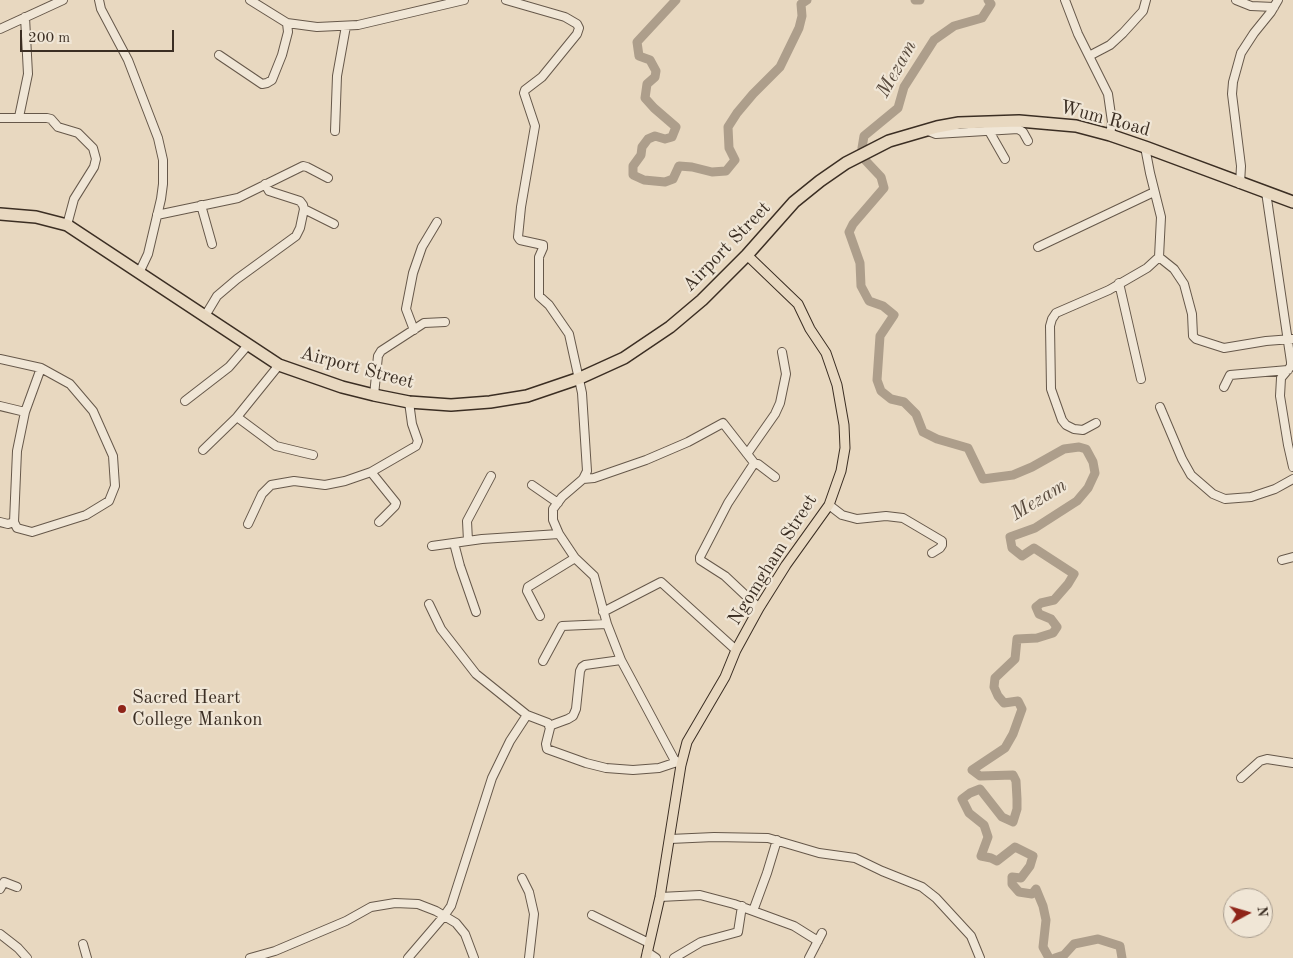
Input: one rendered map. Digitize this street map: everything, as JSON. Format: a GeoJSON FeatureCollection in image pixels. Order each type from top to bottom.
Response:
{"type":"FeatureCollection","features":[{"type":"Feature","properties":{"kind":"highway","name":"Wum Road"},"geometry":{"type":"LineString","coordinates":[[846,163],[889,141],[959,123],[1019,121],[1068,125],[1110,135],[1293,202]]}},
{"type":"Feature","properties":{"kind":"highway","name":"Airport Street"},"geometry":{"type":"LineString","coordinates":[[0,214],[36,217],[67,225],[279,365],[374,395],[409,402],[451,405],[490,402],[527,396],[580,378],[624,358],[670,327],[702,300],[747,255],[794,202],[846,163]]}},
{"type":"Feature","properties":{"kind":"main road","name":"Ngomgham Street"},"geometry":{"type":"LineString","coordinates":[[647,951],[660,897],[670,839],[679,764],[687,742],[725,677],[736,650],[759,608],[786,565],[829,506],[841,470],[845,448],[844,425],[837,385],[826,353],[810,329],[798,304],[747,255]]}},
{"type":"Feature","properties":{"kind":"street"},"geometry":{"type":"LineString","coordinates":[[0,28],[63,0]]}},
{"type":"Feature","properties":{"kind":"street"},"geometry":{"type":"LineString","coordinates":[[99,0],[100,9],[128,60],[158,138],[163,160],[163,184],[157,215],[148,254],[139,273]]}},
{"type":"Feature","properties":{"kind":"street"},"geometry":{"type":"LineString","coordinates":[[250,0],[287,23],[317,27],[358,25],[448,2],[464,0]]}},
{"type":"Feature","properties":{"kind":"street"},"geometry":{"type":"LineString","coordinates":[[506,0],[565,18],[577,24],[579,28],[577,34],[542,77],[525,90],[524,93],[535,126],[521,206],[518,237],[520,240],[542,245],[543,248],[539,257],[539,293],[569,334],[582,394],[587,471],[583,479],[554,508],[552,515],[559,534],[575,558],[594,576],[603,612],[621,660],[679,764],[633,770],[606,768],[586,763],[548,748],[546,744],[549,726]]}},
{"type":"Feature","properties":{"kind":"street"},"geometry":{"type":"LineString","coordinates":[[1066,0],[1078,34],[1108,94],[1112,122],[1110,135]]}},
{"type":"Feature","properties":{"kind":"street"},"geometry":{"type":"LineString","coordinates":[[1089,56],[1110,45],[1123,33],[1143,11],[1146,0]]}},
{"type":"Feature","properties":{"kind":"street"},"geometry":{"type":"LineString","coordinates":[[1236,0],[1251,6],[1276,3]]}},
{"type":"Feature","properties":{"kind":"street"},"geometry":{"type":"LineString","coordinates":[[1240,184],[1241,166],[1232,94],[1233,82],[1241,52],[1276,3]]}},
{"type":"Feature","properties":{"kind":"street"},"geometry":{"type":"LineString","coordinates":[[19,117],[28,74],[25,17]]}},
{"type":"Feature","properties":{"kind":"street"},"geometry":{"type":"LineString","coordinates":[[219,56],[262,84],[268,83],[272,80],[282,55],[288,32],[287,23]]}},
{"type":"Feature","properties":{"kind":"street"},"geometry":{"type":"LineString","coordinates":[[335,131],[337,76],[346,26]]}},
{"type":"Feature","properties":{"kind":"street"},"geometry":{"type":"LineString","coordinates":[[0,118],[51,119],[58,127],[78,133],[96,154],[94,167],[74,199],[67,225]]}},
{"type":"Feature","properties":{"kind":"street"},"geometry":{"type":"LineString","coordinates":[[926,130],[936,134],[1018,129],[1023,132],[1028,140]]}},
{"type":"Feature","properties":{"kind":"street"},"geometry":{"type":"LineString","coordinates":[[989,131],[1005,159]]}},
{"type":"Feature","properties":{"kind":"street"},"geometry":{"type":"LineString","coordinates":[[1096,423],[1083,430],[1074,429],[1062,420],[1051,389],[1050,326],[1056,313],[1147,268],[1159,257],[1161,217],[1145,147]]}},
{"type":"Feature","properties":{"kind":"street"},"geometry":{"type":"LineString","coordinates":[[157,215],[238,198],[303,166],[328,178]]}},
{"type":"Feature","properties":{"kind":"street"},"geometry":{"type":"LineString","coordinates":[[265,184],[269,191],[300,201],[304,209],[334,224]]}},
{"type":"Feature","properties":{"kind":"street"},"geometry":{"type":"LineString","coordinates":[[1038,247],[1154,192]]}},
{"type":"Feature","properties":{"kind":"street"},"geometry":{"type":"LineString","coordinates":[[1266,192],[1291,339],[1291,362],[1282,378],[1280,396],[1293,467]]}},
{"type":"Feature","properties":{"kind":"street"},"geometry":{"type":"LineString","coordinates":[[201,205],[212,244]]}},
{"type":"Feature","properties":{"kind":"street"},"geometry":{"type":"LineString","coordinates":[[205,316],[218,296],[237,279],[296,236],[300,228],[304,209]]}},
{"type":"Feature","properties":{"kind":"street"},"geometry":{"type":"LineString","coordinates":[[414,330],[406,309],[413,273],[422,247],[437,222]]}},
{"type":"Feature","properties":{"kind":"street"},"geometry":{"type":"LineString","coordinates":[[1159,257],[1174,269],[1184,284],[1192,314],[1193,336],[1196,339],[1224,348],[1291,339]]}},
{"type":"Feature","properties":{"kind":"street"},"geometry":{"type":"LineString","coordinates":[[1119,283],[1141,379]]}},
{"type":"Feature","properties":{"kind":"street"},"geometry":{"type":"LineString","coordinates":[[374,395],[379,353],[424,324],[445,322]]}},
{"type":"Feature","properties":{"kind":"street"},"geometry":{"type":"LineString","coordinates":[[185,401],[229,367],[248,345]]}},
{"type":"Feature","properties":{"kind":"street"},"geometry":{"type":"LineString","coordinates":[[747,454],[775,414],[780,403],[786,374],[782,352]]}},
{"type":"Feature","properties":{"kind":"street"},"geometry":{"type":"LineString","coordinates":[[0,359],[41,368],[70,384],[93,411],[113,456],[115,486],[109,501],[86,515],[32,532],[17,528],[14,522],[16,451],[25,412],[41,368]]}},
{"type":"Feature","properties":{"kind":"street"},"geometry":{"type":"LineString","coordinates":[[202,450],[236,417],[279,365]]}},
{"type":"Feature","properties":{"kind":"street"},"geometry":{"type":"LineString","coordinates":[[1224,387],[1230,375],[1288,370]]}},
{"type":"Feature","properties":{"kind":"street"},"geometry":{"type":"LineString","coordinates":[[248,524],[262,494],[271,485],[294,481],[325,485],[345,481],[371,472],[418,444],[412,424],[409,402]]}},
{"type":"Feature","properties":{"kind":"street"},"geometry":{"type":"LineString","coordinates":[[0,406],[25,412]]}},
{"type":"Feature","properties":{"kind":"street"},"geometry":{"type":"LineString","coordinates":[[1160,407],[1182,459],[1191,475],[1213,494],[1225,498],[1251,497],[1275,489],[1293,479]]}},
{"type":"Feature","properties":{"kind":"street"},"geometry":{"type":"LineString","coordinates":[[236,417],[276,446],[313,456]]}},
{"type":"Feature","properties":{"kind":"street"},"geometry":{"type":"LineString","coordinates":[[583,479],[594,478],[646,460],[688,442],[720,424],[726,426],[755,464],[758,464],[775,478]]}},
{"type":"Feature","properties":{"kind":"street"},"geometry":{"type":"LineString","coordinates":[[755,464],[752,465],[728,503],[700,560],[725,576],[759,608]]}},
{"type":"Feature","properties":{"kind":"street"},"geometry":{"type":"LineString","coordinates":[[371,472],[396,503],[396,506],[379,522]]}},
{"type":"Feature","properties":{"kind":"street"},"geometry":{"type":"LineString","coordinates":[[468,541],[467,521],[491,476]]}},
{"type":"Feature","properties":{"kind":"street"},"geometry":{"type":"LineString","coordinates":[[532,485],[558,503]]}},
{"type":"Feature","properties":{"kind":"street"},"geometry":{"type":"LineString","coordinates":[[829,506],[842,515],[857,519],[886,516],[903,518],[942,541],[940,548],[932,553]]}},
{"type":"Feature","properties":{"kind":"street"},"geometry":{"type":"LineString","coordinates":[[0,522],[8,524],[14,522]]}},
{"type":"Feature","properties":{"kind":"street"},"geometry":{"type":"LineString","coordinates":[[432,546],[468,541],[559,534]]}},
{"type":"Feature","properties":{"kind":"street"},"geometry":{"type":"LineString","coordinates":[[454,543],[476,612]]}},
{"type":"Feature","properties":{"kind":"street"},"geometry":{"type":"LineString","coordinates":[[1282,560],[1293,557]]}},
{"type":"Feature","properties":{"kind":"street"},"geometry":{"type":"LineString","coordinates":[[540,616],[527,592],[528,587],[575,558]]}},
{"type":"Feature","properties":{"kind":"street"},"geometry":{"type":"LineString","coordinates":[[603,612],[658,581],[736,650]]}},
{"type":"Feature","properties":{"kind":"street"},"geometry":{"type":"LineString","coordinates":[[429,604],[441,629],[476,674],[527,715],[548,723],[549,726]]}},
{"type":"Feature","properties":{"kind":"street"},"geometry":{"type":"LineString","coordinates":[[543,661],[562,626],[607,624]]}},
{"type":"Feature","properties":{"kind":"street"},"geometry":{"type":"LineString","coordinates":[[549,726],[573,716],[576,710],[582,667],[621,660]]}},
{"type":"Feature","properties":{"kind":"street"},"geometry":{"type":"LineString","coordinates":[[408,958],[451,906],[492,778],[510,741],[527,715]]}},
{"type":"Feature","properties":{"kind":"street"},"geometry":{"type":"LineString","coordinates":[[1241,778],[1260,761],[1266,759],[1293,763]]}},
{"type":"Feature","properties":{"kind":"street"},"geometry":{"type":"LineString","coordinates":[[670,839],[757,838],[777,840],[819,852],[855,858],[922,887],[936,898],[971,936],[980,958]]}},
{"type":"Feature","properties":{"kind":"street"},"geometry":{"type":"LineString","coordinates":[[752,910],[767,873],[777,840]]}},
{"type":"Feature","properties":{"kind":"street"},"geometry":{"type":"LineString","coordinates":[[522,878],[529,892],[534,914],[529,958]]}},
{"type":"Feature","properties":{"kind":"street"},"geometry":{"type":"LineString","coordinates":[[0,889],[4,882],[17,887]]}},
{"type":"Feature","properties":{"kind":"street"},"geometry":{"type":"LineString","coordinates":[[660,897],[700,896],[742,906],[794,926],[818,941]]}},
{"type":"Feature","properties":{"kind":"street"},"geometry":{"type":"LineString","coordinates":[[250,958],[275,951],[346,921],[371,907],[396,903],[418,904],[436,911],[456,923],[465,934],[474,958]]}},
{"type":"Feature","properties":{"kind":"street"},"geometry":{"type":"LineString","coordinates":[[674,958],[701,942],[738,932],[742,906]]}},
{"type":"Feature","properties":{"kind":"street"},"geometry":{"type":"LineString","coordinates":[[592,915],[656,958]]}},
{"type":"Feature","properties":{"kind":"street"},"geometry":{"type":"LineString","coordinates":[[812,956],[822,933]]}},
{"type":"Feature","properties":{"kind":"street"},"geometry":{"type":"LineString","coordinates":[[0,934],[27,958]]}},
{"type":"Feature","properties":{"kind":"street"},"geometry":{"type":"LineString","coordinates":[[83,944],[87,958]]}},
{"type":"Feature","properties":{"kind":"waterway","name":"Mezam"},"geometry":{"type":"LineString","coordinates":[[676,0],[637,42],[639,56],[650,60],[656,71],[655,77],[647,84],[645,98],[676,127],[672,137],[665,139],[655,136],[648,139],[642,147],[641,155],[633,166],[633,175],[644,180],[665,182],[673,179],[679,166],[712,172],[726,171],[735,160],[729,148],[728,127],[753,94],[780,67],[799,28],[802,16],[801,4],[807,0]]}},
{"type":"Feature","properties":{"kind":"waterway","name":"Mezam"},"geometry":{"type":"LineString","coordinates":[[915,0],[920,0]]}},
{"type":"Feature","properties":{"kind":"waterway","name":"Mezam"},"geometry":{"type":"LineString","coordinates":[[988,0],[991,4],[982,18],[954,26],[934,40],[904,87],[898,108],[864,136],[862,148],[865,160],[881,177],[884,188],[853,224],[849,232],[860,263],[861,286],[869,301],[883,306],[894,315],[880,336],[877,380],[881,391],[891,399],[904,402],[916,414],[923,432],[937,439],[968,448],[983,479],[1013,475],[1032,467],[1064,449],[1079,447],[1086,449],[1093,462],[1095,473],[1088,488],[1077,501],[1035,528],[1010,537],[1012,548],[1022,556],[1034,548],[1074,574],[1054,600],[1041,603],[1036,607],[1039,614],[1051,619],[1057,627],[1053,633],[1037,638],[1017,639],[1015,659],[995,678],[994,687],[1004,703],[1018,701],[1022,709],[1013,734],[1005,748],[972,770],[980,776],[1013,775],[1016,781],[1017,799],[1017,809],[1013,822],[1002,817],[980,789],[962,799],[969,813],[984,825],[988,837],[981,856],[997,861],[1015,847],[1033,856],[1030,866],[1021,878],[1012,877],[1012,884],[1019,892],[1032,894],[1036,889],[1046,920],[1043,947],[1049,958]]}},
{"type":"Feature","properties":{"kind":"waterway","name":"Mezam"},"geometry":{"type":"LineString","coordinates":[[1055,958],[1064,955],[1074,944],[1098,939],[1120,946],[1122,958]]}},
{"type":"Feature","properties":{"kind":"place","name":"Sacred Heart College Mankon"},"geometry":{"type":"Point","coordinates":[122,709]}}]}
